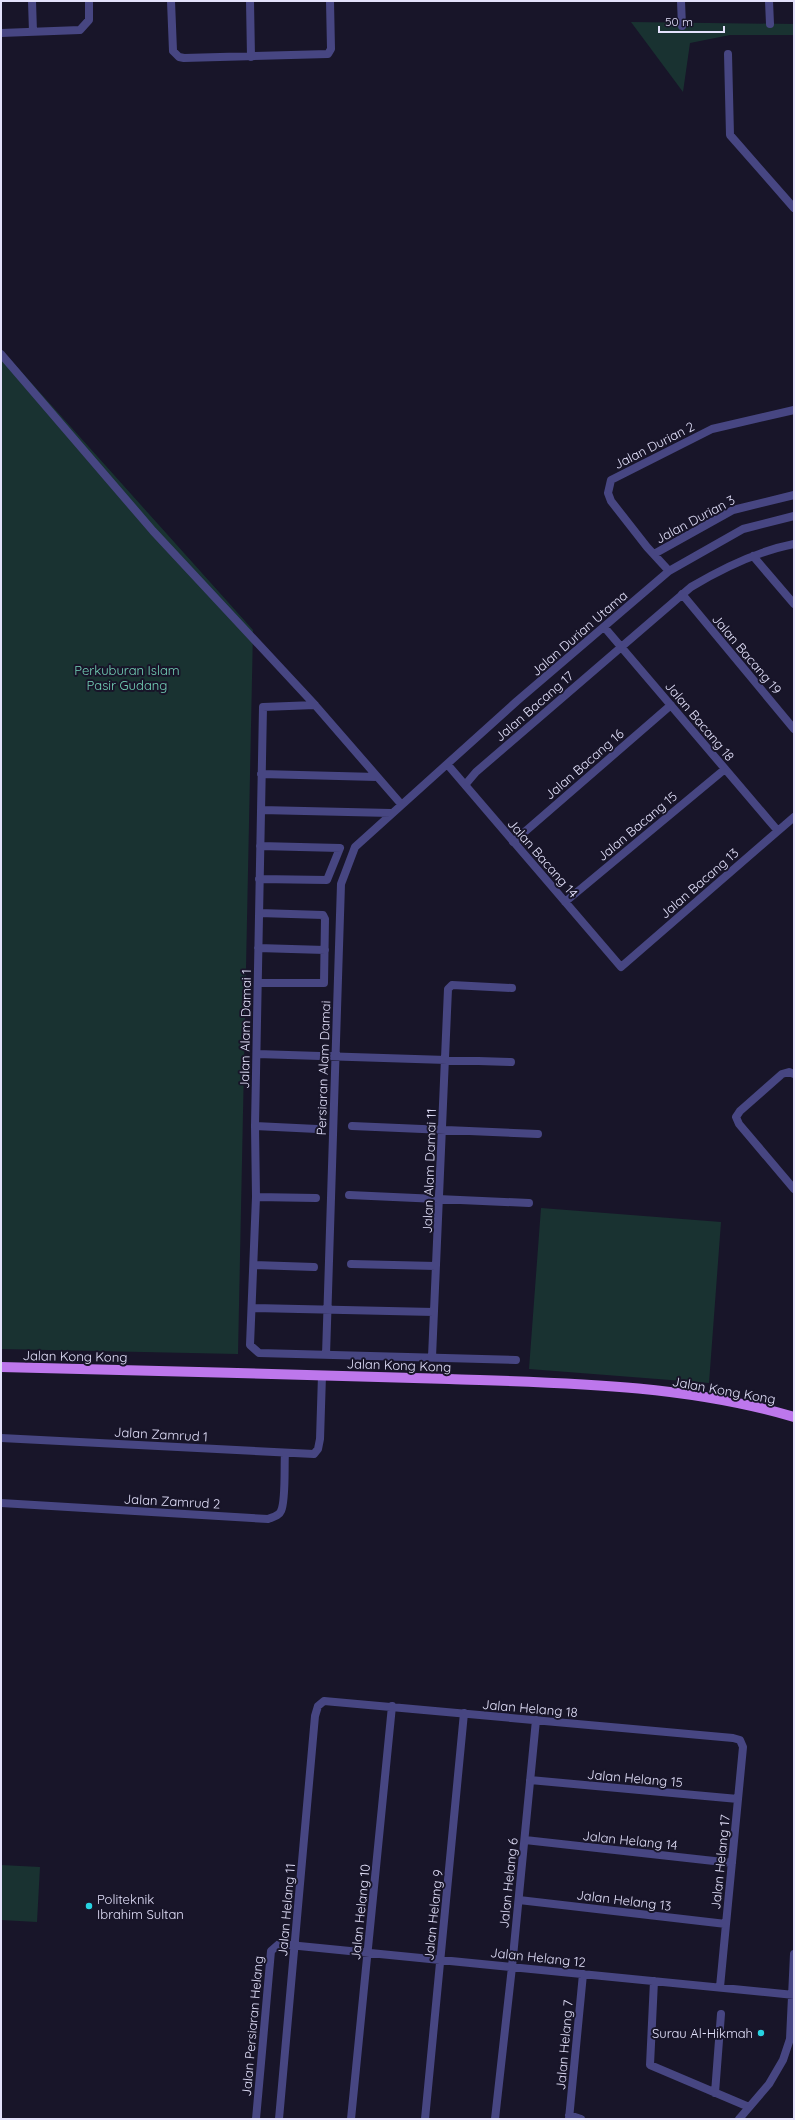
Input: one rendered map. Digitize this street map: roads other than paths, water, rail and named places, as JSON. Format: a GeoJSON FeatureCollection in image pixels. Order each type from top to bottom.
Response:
{"type":"FeatureCollection","features":[{"type":"Feature","properties":{"kind":"main road","name":"Jalan Kong Kong"},"geometry":{"type":"LineString","coordinates":[[1,1367],[322,1375],[558,1383],[633,1388],[726,1401],[794,1417]]}},
{"type":"Feature","properties":{"kind":"street"},"geometry":{"type":"LineString","coordinates":[[32,1],[33,32]]}},
{"type":"Feature","properties":{"kind":"street"},"geometry":{"type":"LineString","coordinates":[[1,33],[80,30],[87,25],[89,20],[89,1]]}},
{"type":"Feature","properties":{"kind":"street"},"geometry":{"type":"LineString","coordinates":[[171,1],[173,51],[179,57],[184,58],[328,54],[331,44],[330,1]]}},
{"type":"Feature","properties":{"kind":"street"},"geometry":{"type":"LineString","coordinates":[[250,1],[251,57]]}},
{"type":"Feature","properties":{"kind":"street"},"geometry":{"type":"LineString","coordinates":[[681,1],[682,26]]}},
{"type":"Feature","properties":{"kind":"street"},"geometry":{"type":"LineString","coordinates":[[769,1],[770,24]]}},
{"type":"Feature","properties":{"kind":"street"},"geometry":{"type":"LineString","coordinates":[[728,54],[730,135],[794,208]]}},
{"type":"Feature","properties":{"kind":"street"},"geometry":{"type":"LineString","coordinates":[[1,354],[153,531],[315,705],[401,804]]}},
{"type":"Feature","properties":{"kind":"street","name":"Jalan Durian 2"},"geometry":{"type":"LineString","coordinates":[[669,570],[611,501],[608,493],[611,480],[712,429],[794,410]]}},
{"type":"Feature","properties":{"kind":"street","name":"Jalan Durian 3"},"geometry":{"type":"LineString","coordinates":[[654,554],[733,510],[794,495]]}},
{"type":"Feature","properties":{"kind":"street","name":"Jalan Durian Utama"},"geometry":{"type":"LineString","coordinates":[[401,804],[517,701],[605,628],[669,570],[743,529],[794,516]]}},
{"type":"Feature","properties":{"kind":"street","name":"Jalan Bacang 17"},"geometry":{"type":"LineString","coordinates":[[465,785],[476,772],[682,594],[711,575],[753,556],[794,544]]}},
{"type":"Feature","properties":{"kind":"street"},"geometry":{"type":"LineString","coordinates":[[753,556],[794,604]]}},
{"type":"Feature","properties":{"kind":"street","name":"Jalan Bacang 19"},"geometry":{"type":"LineString","coordinates":[[682,594],[794,728]]}},
{"type":"Feature","properties":{"kind":"street","name":"Jalan Bacang 18"},"geometry":{"type":"LineString","coordinates":[[605,628],[778,831]]}},
{"type":"Feature","properties":{"kind":"street","name":"Jalan Alam Damai 1"},"geometry":{"type":"LineString","coordinates":[[315,705],[263,707],[255,1126],[256,1197],[250,1345],[259,1353],[326,1355]]}},
{"type":"Feature","properties":{"kind":"street","name":"Jalan Bacang 16"},"geometry":{"type":"LineString","coordinates":[[514,842],[671,705]]}},
{"type":"Feature","properties":{"kind":"street","name":"Jalan Bacang 14"},"geometry":{"type":"LineString","coordinates":[[447,764],[621,967]]}},
{"type":"Feature","properties":{"kind":"street","name":"Jalan Bacang 15"},"geometry":{"type":"LineString","coordinates":[[565,902],[725,768]]}},
{"type":"Feature","properties":{"kind":"street"},"geometry":{"type":"LineString","coordinates":[[262,774],[377,777]]}},
{"type":"Feature","properties":{"kind":"street","name":"Persiaran Alam Damai"},"geometry":{"type":"LineString","coordinates":[[326,1355],[341,884],[355,847],[401,804]]}},
{"type":"Feature","properties":{"kind":"street"},"geometry":{"type":"LineString","coordinates":[[261,810],[391,813]]}},
{"type":"Feature","properties":{"kind":"street","name":"Jalan Bacang 13"},"geometry":{"type":"LineString","coordinates":[[621,967],[794,817]]}},
{"type":"Feature","properties":{"kind":"street"},"geometry":{"type":"LineString","coordinates":[[259,879],[327,880],[340,848],[260,846]]}},
{"type":"Feature","properties":{"kind":"street"},"geometry":{"type":"LineString","coordinates":[[258,983],[324,983],[325,950],[325,919],[323,915],[259,914]]}},
{"type":"Feature","properties":{"kind":"street"},"geometry":{"type":"LineString","coordinates":[[258,948],[325,950]]}},
{"type":"Feature","properties":{"kind":"street","name":"Jalan Alam Damai 11"},"geometry":{"type":"LineString","coordinates":[[432,1357],[449,986],[512,988]]}},
{"type":"Feature","properties":{"kind":"street"},"geometry":{"type":"LineString","coordinates":[[257,1054],[511,1062]]}},
{"type":"Feature","properties":{"kind":"street"},"geometry":{"type":"LineString","coordinates":[[794,1074],[789,1072],[782,1074],[737,1114],[737,1120],[746,1133],[794,1189]]}},
{"type":"Feature","properties":{"kind":"street"},"geometry":{"type":"LineString","coordinates":[[255,1126],[317,1129]]}},
{"type":"Feature","properties":{"kind":"street"},"geometry":{"type":"LineString","coordinates":[[352,1126],[538,1134]]}},
{"type":"Feature","properties":{"kind":"street"},"geometry":{"type":"LineString","coordinates":[[349,1195],[529,1203]]}},
{"type":"Feature","properties":{"kind":"street"},"geometry":{"type":"LineString","coordinates":[[256,1197],[316,1198]]}},
{"type":"Feature","properties":{"kind":"street"},"geometry":{"type":"LineString","coordinates":[[351,1264],[436,1266]]}},
{"type":"Feature","properties":{"kind":"street"},"geometry":{"type":"LineString","coordinates":[[254,1266],[314,1267]]}},
{"type":"Feature","properties":{"kind":"street"},"geometry":{"type":"LineString","coordinates":[[252,1308],[434,1312]]}},
{"type":"Feature","properties":{"kind":"street"},"geometry":{"type":"LineString","coordinates":[[326,1355],[516,1360]]}},
{"type":"Feature","properties":{"kind":"street","name":"Jalan Zamrud 1"},"geometry":{"type":"LineString","coordinates":[[1,1438],[314,1454],[318,1449],[322,1375]]}},
{"type":"Feature","properties":{"kind":"street","name":"Jalan Zamrud 2"},"geometry":{"type":"LineString","coordinates":[[1,1503],[268,1519],[276,1517],[281,1511],[283,1503],[285,1453]]}},
{"type":"Feature","properties":{"kind":"street","name":"Jalan Helang 18"},"geometry":{"type":"LineString","coordinates":[[319,1704],[328,1700],[733,1738],[740,1740]]}},
{"type":"Feature","properties":{"kind":"street","name":"Jalan Helang 11"},"geometry":{"type":"LineString","coordinates":[[279,2119],[315,1716],[319,1704]]}},
{"type":"Feature","properties":{"kind":"street","name":"Jalan Helang 10"},"geometry":{"type":"LineString","coordinates":[[352,2119],[392,1706]]}},
{"type":"Feature","properties":{"kind":"street","name":"Jalan Helang 9"},"geometry":{"type":"LineString","coordinates":[[425,2119],[464,1713]]}},
{"type":"Feature","properties":{"kind":"street","name":"Jalan Helang 6"},"geometry":{"type":"LineString","coordinates":[[495,2119],[519,1900],[536,1720]]}},
{"type":"Feature","properties":{"kind":"street","name":"Jalan Helang 17"},"geometry":{"type":"LineString","coordinates":[[720,1987],[743,1747],[740,1740]]}},
{"type":"Feature","properties":{"kind":"street","name":"Jalan Helang 15"},"geometry":{"type":"LineString","coordinates":[[530,1780],[738,1799]]}},
{"type":"Feature","properties":{"kind":"street","name":"Jalan Helang 14"},"geometry":{"type":"LineString","coordinates":[[525,1840],[732,1863]]}},
{"type":"Feature","properties":{"kind":"street","name":"Jalan Helang 13"},"geometry":{"type":"LineString","coordinates":[[519,1900],[726,1924]]}},
{"type":"Feature","properties":{"kind":"street","name":"Jalan Persiaran Helang"},"geometry":{"type":"LineString","coordinates":[[256,2119],[272,1951],[277,1944],[283,1944]]}},
{"type":"Feature","properties":{"kind":"street","name":"Jalan Helang 12"},"geometry":{"type":"LineString","coordinates":[[283,1944],[792,1994]]}},
{"type":"Feature","properties":{"kind":"street"},"geometry":{"type":"LineString","coordinates":[[739,2119],[769,2084],[783,2060],[790,2039],[794,1954]]}},
{"type":"Feature","properties":{"kind":"street","name":"Jalan Helang 7"},"geometry":{"type":"LineString","coordinates":[[569,2117],[583,1974]]}},
{"type":"Feature","properties":{"kind":"street"},"geometry":{"type":"LineString","coordinates":[[654,1980],[650,2065],[749,2107]]}},
{"type":"Feature","properties":{"kind":"street"},"geometry":{"type":"LineString","coordinates":[[715,2093],[721,2014]]}},
{"type":"Feature","properties":{"kind":"street"},"geometry":{"type":"LineString","coordinates":[[569,2117],[581,2119]]}},
{"type":"Feature","properties":{"kind":"place","name":"Politeknik Ibrahim Sultan"},"geometry":{"type":"Point","coordinates":[89,1906]}},
{"type":"Feature","properties":{"kind":"place","name":"Surau Al-Hikmah"},"geometry":{"type":"Point","coordinates":[761,2033]}},
{"type":"Feature","properties":{"kind":"park label","name":"Perkuburan Islam Pasir Gudang"},"geometry":{"type":"Point","coordinates":[127,678]}}]}
